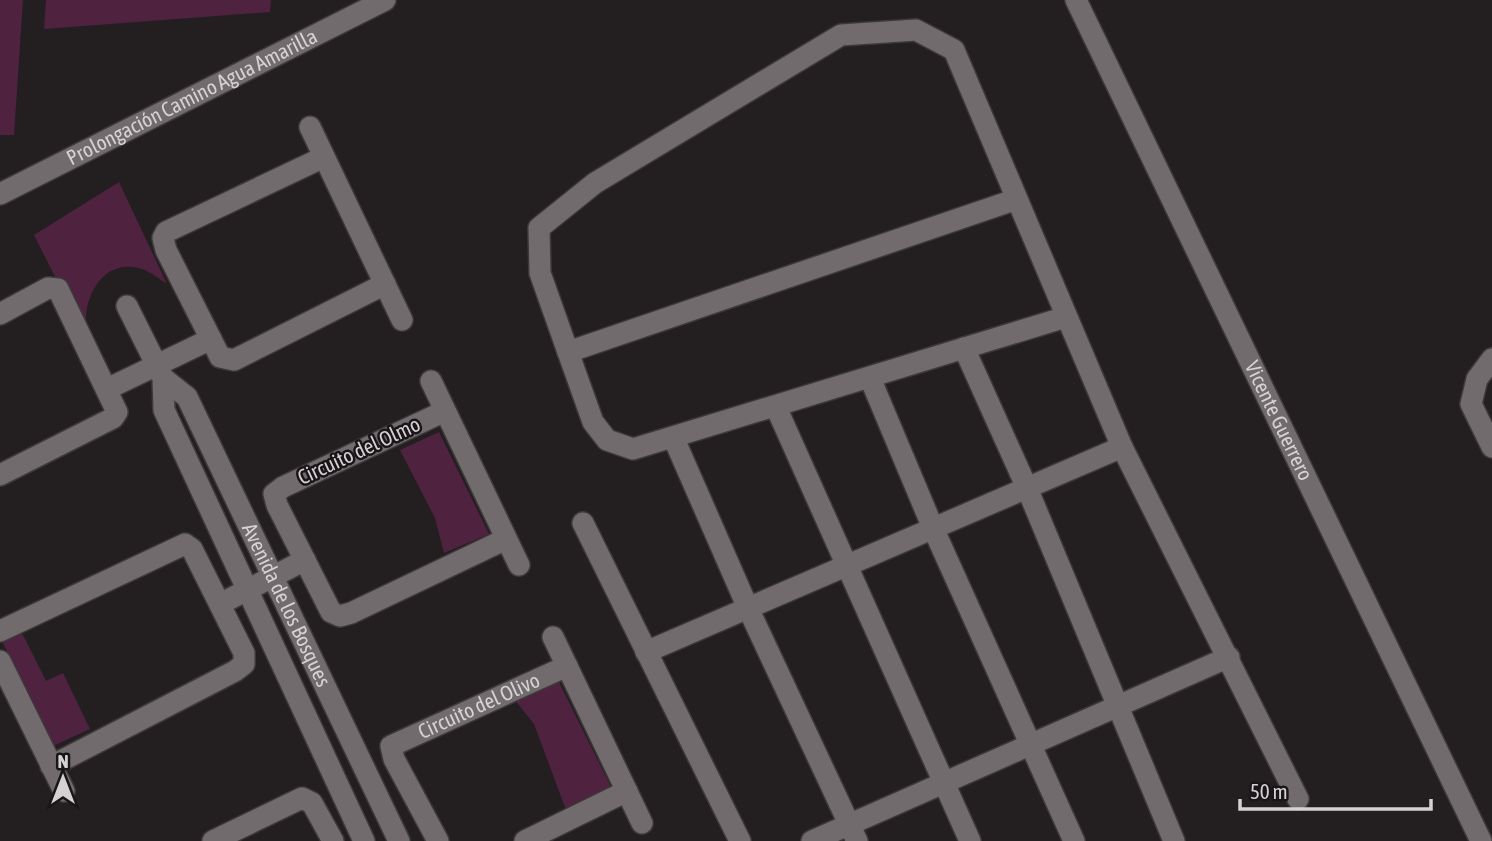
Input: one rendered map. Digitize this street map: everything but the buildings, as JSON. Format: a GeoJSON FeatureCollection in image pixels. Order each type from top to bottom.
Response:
{"type":"FeatureCollection","features":[{"type":"Feature","properties":{"kind":"street","name":"Prolongación Camino Agua Amarilla"},"geometry":{"type":"LineString","coordinates":[[0,194],[385,0]]}},
{"type":"Feature","properties":{"kind":"street","name":"Vicente Guerrero"},"geometry":{"type":"LineString","coordinates":[[1076,0],[1481,841]]}},
{"type":"Feature","properties":{"kind":"street"},"geometry":{"type":"LineString","coordinates":[[1066,317],[633,450],[607,440],[593,422],[540,273],[539,228],[595,183],[841,35],[916,30],[954,50],[1122,447],[1298,799]]}},
{"type":"Feature","properties":{"kind":"street"},"geometry":{"type":"LineString","coordinates":[[310,127],[402,320]]}},
{"type":"Feature","properties":{"kind":"street"},"geometry":{"type":"LineString","coordinates":[[324,157],[170,230],[163,238],[211,339],[220,357],[226,360],[234,359],[385,284]]}},
{"type":"Feature","properties":{"kind":"street"},"geometry":{"type":"LineString","coordinates":[[568,352],[1017,199]]}},
{"type":"Feature","properties":{"kind":"street"},"geometry":{"type":"LineString","coordinates":[[0,314],[55,287],[117,414],[0,475]]}},
{"type":"Feature","properties":{"kind":"street","name":"Avenida de los Bosques"},"geometry":{"type":"LineString","coordinates":[[127,306],[160,372],[164,410],[366,841]]}},
{"type":"Feature","properties":{"kind":"street"},"geometry":{"type":"LineString","coordinates":[[107,389],[160,372],[211,339]]}},
{"type":"Feature","properties":{"kind":"street"},"geometry":{"type":"LineString","coordinates":[[964,348],[1027,488],[1174,841]]}},
{"type":"Feature","properties":{"kind":"street"},"geometry":{"type":"LineString","coordinates":[[1492,359],[1477,379],[1471,404],[1492,447]]}},
{"type":"Feature","properties":{"kind":"street","name":"Avenida de los Bosques"},"geometry":{"type":"LineString","coordinates":[[160,372],[187,397],[396,835]]}},
{"type":"Feature","properties":{"kind":"street"},"geometry":{"type":"LineString","coordinates":[[870,378],[933,528],[1074,841]]}},
{"type":"Feature","properties":{"kind":"street","name":"Circuito del Olmo"},"geometry":{"type":"LineString","coordinates":[[431,381],[519,565]]}},
{"type":"Feature","properties":{"kind":"street"},"geometry":{"type":"LineString","coordinates":[[776,407],[849,565],[970,841]]}},
{"type":"Feature","properties":{"kind":"street","name":"Circuito del Olmo"},"geometry":{"type":"LineString","coordinates":[[305,560],[274,495],[283,487],[445,411]]}},
{"type":"Feature","properties":{"kind":"street"},"geometry":{"type":"LineString","coordinates":[[674,439],[748,608],[853,833]]}},
{"type":"Feature","properties":{"kind":"street"},"geometry":{"type":"LineString","coordinates":[[646,652],[1122,447]]}},
{"type":"Feature","properties":{"kind":"street"},"geometry":{"type":"LineString","coordinates":[[583,523],[740,841]]}},
{"type":"Feature","properties":{"kind":"street"},"geometry":{"type":"LineString","coordinates":[[220,604],[305,560],[331,612],[340,616],[351,614],[506,539]]}},
{"type":"Feature","properties":{"kind":"street"},"geometry":{"type":"LineString","coordinates":[[0,631],[177,545],[185,544],[192,549],[244,653],[244,664],[51,766]]}},
{"type":"Feature","properties":{"kind":"street"},"geometry":{"type":"LineString","coordinates":[[553,637],[642,823]]}},
{"type":"Feature","properties":{"kind":"street"},"geometry":{"type":"LineString","coordinates":[[812,841],[853,833],[944,783],[1229,657]]}},
{"type":"Feature","properties":{"kind":"street"},"geometry":{"type":"LineString","coordinates":[[0,661],[64,791]]}},
{"type":"Feature","properties":{"kind":"street","name":"Circuito del Olivo"},"geometry":{"type":"LineString","coordinates":[[423,814],[394,758],[391,746],[567,666]]}},
{"type":"Feature","properties":{"kind":"street"},"geometry":{"type":"LineString","coordinates":[[525,841],[627,791]]}},
{"type":"Feature","properties":{"kind":"street"},"geometry":{"type":"LineString","coordinates":[[213,841],[296,799],[307,800],[315,806],[333,841]]}},
{"type":"Feature","properties":{"kind":"street"},"geometry":{"type":"LineString","coordinates":[[366,841],[396,835],[423,814],[438,841]]}},
{"type":"Feature","properties":{"kind":"shaded area"},"geometry":{"type":"Polygon","coordinates":[[[0,0],[23,0],[14,135],[0,135],[0,0]]]}},
{"type":"Feature","properties":{"kind":"shaded area"},"geometry":{"type":"Polygon","coordinates":[[[46,0],[271,0],[270,12],[44,29],[46,0]]]}},
{"type":"Feature","properties":{"kind":"shaded area"},"geometry":{"type":"Polygon","coordinates":[[[119,182],[167,284],[142,269],[117,268],[107,273],[93,290],[86,313],[86,325],[81,328],[34,235],[119,182]]]}},
{"type":"Feature","properties":{"kind":"shaded area"},"geometry":{"type":"Polygon","coordinates":[[[439,432],[489,534],[444,553],[435,518],[400,450],[439,432]]]}},
{"type":"Feature","properties":{"kind":"shaded area"},"geometry":{"type":"Polygon","coordinates":[[[20,629],[46,681],[63,673],[90,729],[53,746],[1,639],[20,629]]]}},
{"type":"Feature","properties":{"kind":"shaded area"},"geometry":{"type":"Polygon","coordinates":[[[554,672],[611,787],[566,810],[534,724],[510,694],[554,672]]]}}]}
